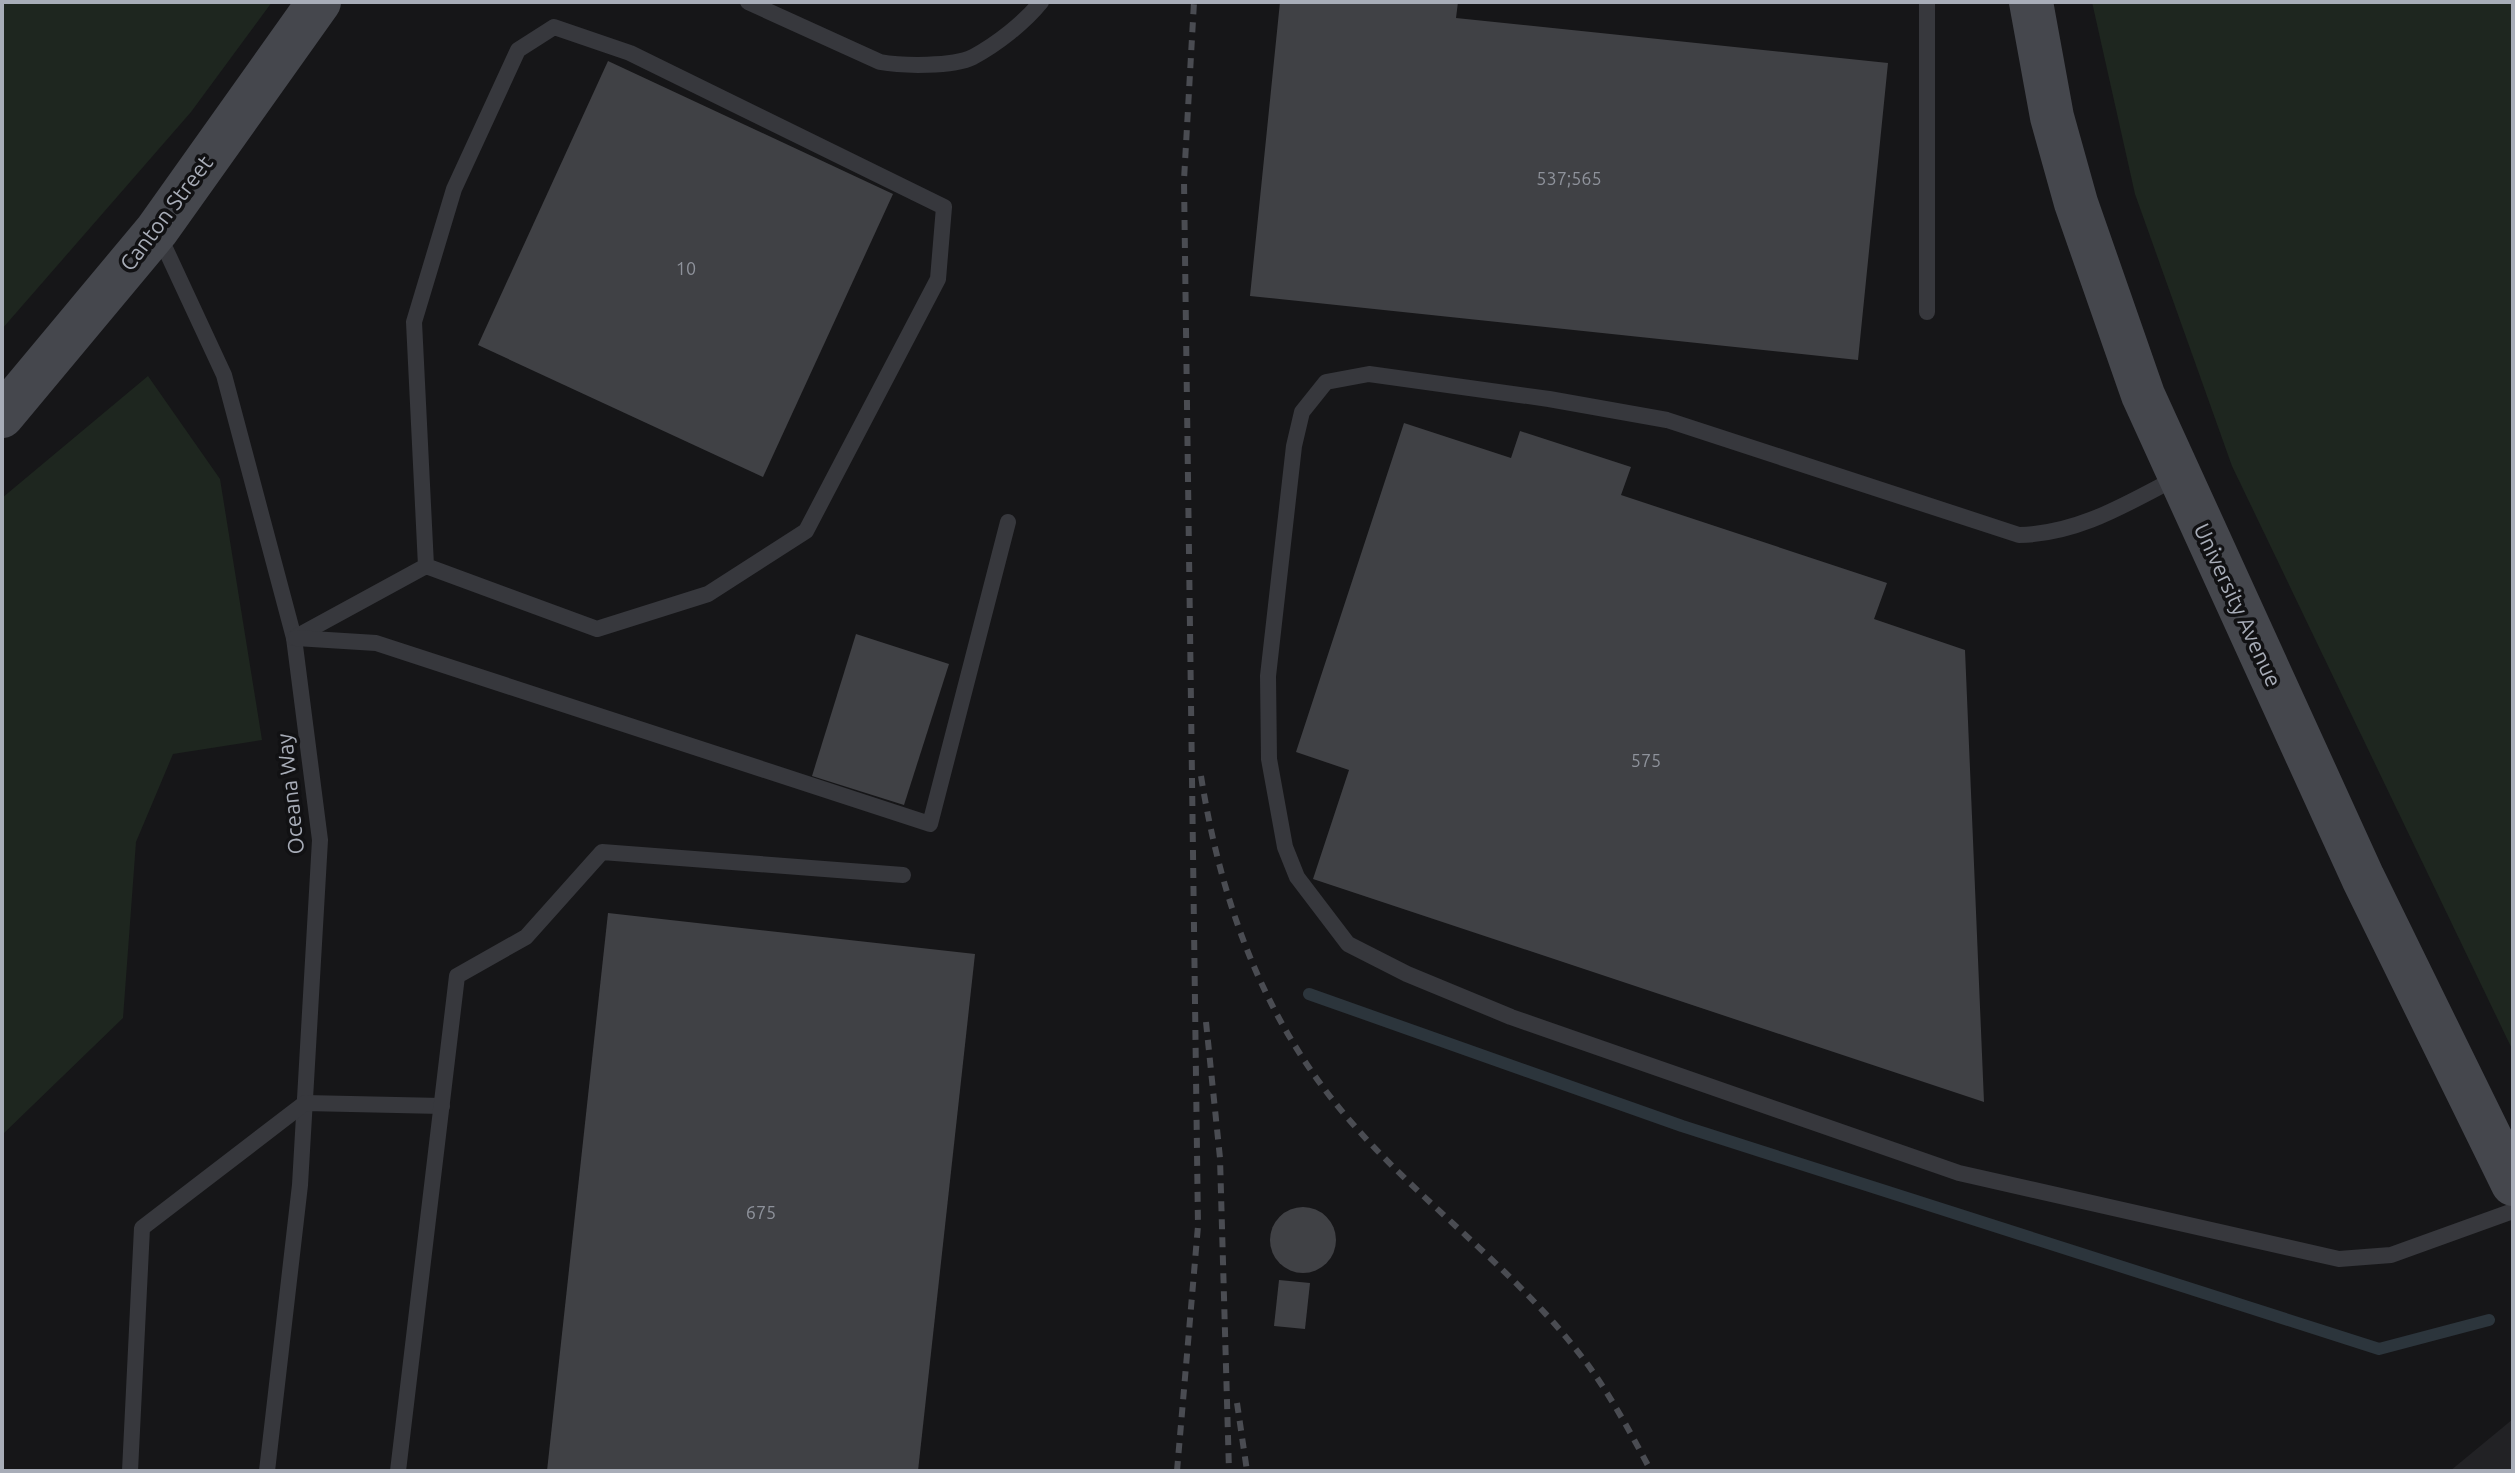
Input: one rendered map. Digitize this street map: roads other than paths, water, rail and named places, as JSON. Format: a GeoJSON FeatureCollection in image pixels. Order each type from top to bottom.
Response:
{"type":"FeatureCollection","features":[{"type":"Feature","properties":{"kind":"main road","name":"Canton Street"},"geometry":{"type":"LineString","coordinates":[[2,416],[157,230],[319,2]]}},
{"type":"Feature","properties":{"kind":"main road","name":"University Avenue"},"geometry":{"type":"LineString","coordinates":[[2031,2],[2052,117],[2076,203],[2143,395],[2363,878],[2513,1184]]}},
{"type":"Feature","properties":{"kind":"lane"},"geometry":{"type":"LineString","coordinates":[[748,2],[880,62],[902,66],[971,58],[1030,16],[1041,2]]}},
{"type":"Feature","properties":{"kind":"lane"},"geometry":{"type":"LineString","coordinates":[[1927,2],[1927,312]]}},
{"type":"Feature","properties":{"kind":"lane"},"geometry":{"type":"LineString","coordinates":[[294,638],[426,566],[597,629],[708,594],[806,531],[938,279],[944,207],[630,53],[554,27],[518,50],[454,189],[414,322],[426,566]]}},
{"type":"Feature","properties":{"kind":"lane","name":"Oceana Way"},"geometry":{"type":"LineString","coordinates":[[157,230],[224,375],[294,638],[320,840],[300,1185],[267,1471]]}},
{"type":"Feature","properties":{"kind":"lane"},"geometry":{"type":"LineString","coordinates":[[2179,477],[2088,523],[2050,534],[2019,535],[1639,414],[1369,374],[1326,382],[1302,412],[1294,446],[1268,676],[1269,759],[1274,804],[1285,847],[1297,877],[1348,944],[1407,974],[1511,1017],[1959,1173],[2339,1259],[2391,1255],[2482,1225],[2513,1211]]}},
{"type":"Feature","properties":{"kind":"lane"},"geometry":{"type":"LineString","coordinates":[[294,638],[376,643],[930,824],[1008,522]]}},
{"type":"Feature","properties":{"kind":"lane"},"geometry":{"type":"LineString","coordinates":[[398,1471],[457,976],[526,937],[602,852],[903,875]]}},
{"type":"Feature","properties":{"kind":"lane"},"geometry":{"type":"LineString","coordinates":[[130,1471],[142,1228],[305,1103],[442,1106]]}},
{"type":"Feature","properties":{"kind":"waterway"},"geometry":{"type":"LineString","coordinates":[[1309,994],[1682,1126],[2379,1349],[2489,1320]]}},
{"type":"Feature","properties":{"kind":"railway"},"geometry":{"type":"LineString","coordinates":[[1177,1471],[1198,1226],[1184,180],[1194,2]]}},
{"type":"Feature","properties":{"kind":"railway"},"geometry":{"type":"LineString","coordinates":[[1201,776],[1219,864],[1247,949],[1264,990],[1309,1067],[1365,1137],[1554,1323],[1601,1384],[1651,1471]]}},
{"type":"Feature","properties":{"kind":"railway"},"geometry":{"type":"LineString","coordinates":[[1206,1022],[1220,1158],[1229,1471]]}},
{"type":"Feature","properties":{"kind":"railway"},"geometry":{"type":"LineString","coordinates":[[1237,1403],[1247,1471]]}}]}
